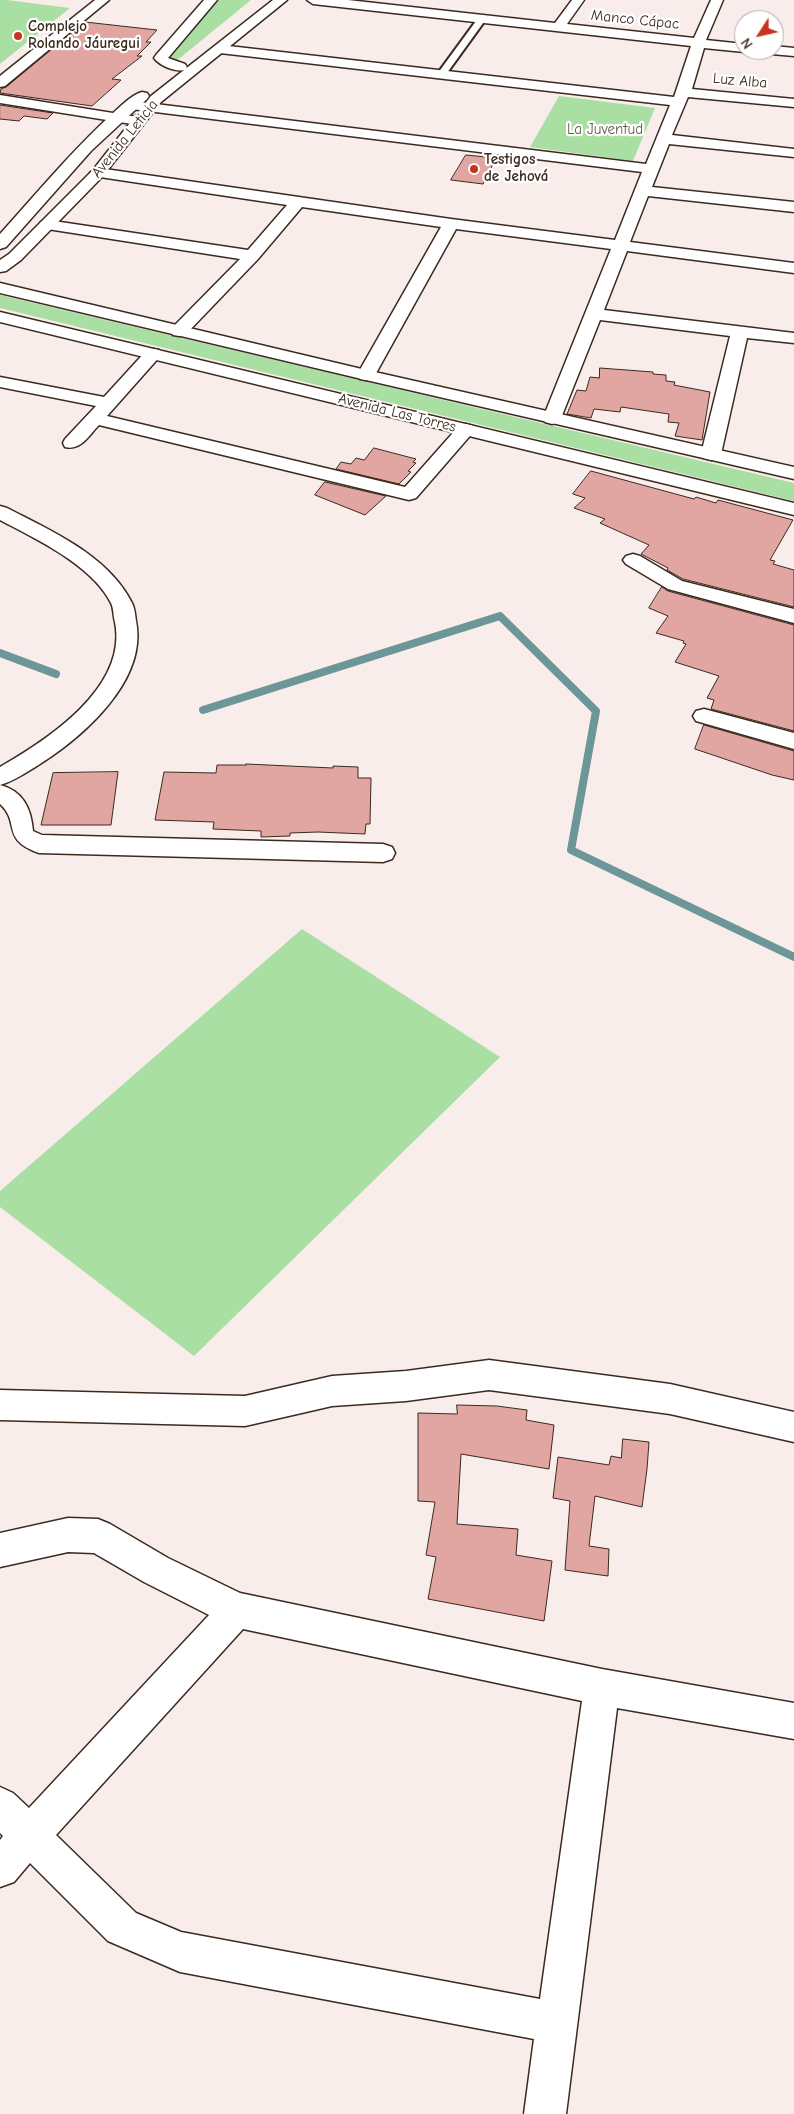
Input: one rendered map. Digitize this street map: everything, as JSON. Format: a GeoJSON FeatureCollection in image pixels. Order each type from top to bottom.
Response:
{"type":"FeatureCollection","features":[{"type":"Feature","properties":{"kind":"street"},"geometry":{"type":"LineString","coordinates":[[180,66],[163,61],[161,58],[211,0]]}},
{"type":"Feature","properties":{"kind":"street","name":"Avenida Leticia"},"geometry":{"type":"LineString","coordinates":[[0,244],[117,117],[266,0]]}},
{"type":"Feature","properties":{"kind":"street","name":"Avenida Leticia"},"geometry":{"type":"LineString","coordinates":[[0,267],[15,257],[98,174],[156,99],[282,0]]}},
{"type":"Feature","properties":{"kind":"street","name":"Manco Cápac"},"geometry":{"type":"LineString","coordinates":[[313,0],[734,47]]}},
{"type":"Feature","properties":{"kind":"street"},"geometry":{"type":"LineString","coordinates":[[558,28],[578,0]]}},
{"type":"Feature","properties":{"kind":"street"},"geometry":{"type":"LineString","coordinates":[[552,418],[681,97],[698,44],[716,0]]}},
{"type":"Feature","properties":{"kind":"street"},"geometry":{"type":"LineString","coordinates":[[85,1],[101,1]]}},
{"type":"Feature","properties":{"kind":"street"},"geometry":{"type":"LineString","coordinates":[[0,83],[101,1]]}},
{"type":"Feature","properties":{"kind":"street","name":"Luz Alba"},"geometry":{"type":"LineString","coordinates":[[220,49],[441,75],[681,97],[794,102]]}},
{"type":"Feature","properties":{"kind":"street"},"geometry":{"type":"LineString","coordinates":[[0,99],[138,121]]}},
{"type":"Feature","properties":{"kind":"street"},"geometry":{"type":"LineString","coordinates":[[131,105],[651,169]]}},
{"type":"Feature","properties":{"kind":"street"},"geometry":{"type":"LineString","coordinates":[[664,139],[794,152]]}},
{"type":"Feature","properties":{"kind":"street"},"geometry":{"type":"LineString","coordinates":[[98,174],[451,224],[794,268]]}},
{"type":"Feature","properties":{"kind":"street"},"geometry":{"type":"LineString","coordinates":[[642,191],[794,207]]}},
{"type":"Feature","properties":{"kind":"street"},"geometry":{"type":"LineString","coordinates":[[179,330],[252,256],[296,203]]}},
{"type":"Feature","properties":{"kind":"street"},"geometry":{"type":"LineString","coordinates":[[47,224],[252,256]]}},
{"type":"Feature","properties":{"kind":"street"},"geometry":{"type":"LineString","coordinates":[[366,375],[451,224]]}},
{"type":"Feature","properties":{"kind":"street","name":"Avenida Las Torres"},"geometry":{"type":"LineString","coordinates":[[0,288],[366,375],[794,473]]}},
{"type":"Feature","properties":{"kind":"street"},"geometry":{"type":"LineString","coordinates":[[593,314],[794,338]]}},
{"type":"Feature","properties":{"kind":"street","name":"Avenida Las Torres"},"geometry":{"type":"LineString","coordinates":[[0,316],[794,509]]}},
{"type":"Feature","properties":{"kind":"street"},"geometry":{"type":"LineString","coordinates":[[711,454],[740,332]]}},
{"type":"Feature","properties":{"kind":"street"},"geometry":{"type":"LineString","coordinates":[[72,443],[153,354]]}},
{"type":"Feature","properties":{"kind":"street"},"geometry":{"type":"LineString","coordinates":[[0,382],[108,403]]}},
{"type":"Feature","properties":{"kind":"street"},"geometry":{"type":"LineString","coordinates":[[94,418],[409,494],[466,430]]}},
{"type":"Feature","properties":{"kind":"street"},"geometry":{"type":"LineString","coordinates":[[0,512],[68,550],[100,576],[122,603],[128,638],[119,673],[104,695],[87,714],[59,740],[27,762],[0,776]]}},
{"type":"Feature","properties":{"kind":"street"},"geometry":{"type":"LineString","coordinates":[[633,560],[675,585],[794,616]]}},
{"type":"Feature","properties":{"kind":"street"},"geometry":{"type":"LineString","coordinates":[[704,716],[794,741]]}},
{"type":"Feature","properties":{"kind":"street"},"geometry":{"type":"LineString","coordinates":[[0,793],[9,798],[18,810],[20,831],[27,840],[39,844],[383,853]]}},
{"type":"Feature","properties":{"kind":"street"},"geometry":{"type":"LineString","coordinates":[[0,1405],[245,1410],[332,1391],[406,1386],[489,1375],[670,1399],[794,1427]]}},
{"type":"Feature","properties":{"kind":"street"},"geometry":{"type":"LineString","coordinates":[[0,1550],[68,1535],[98,1536],[156,1570],[237,1610],[602,1687],[794,1721]]}},
{"type":"Feature","properties":{"kind":"street"},"geometry":{"type":"LineString","coordinates":[[0,1868],[237,1610]]}},
{"type":"Feature","properties":{"kind":"street"},"geometry":{"type":"LineString","coordinates":[[545,2114],[602,1687]]}},
{"type":"Feature","properties":{"kind":"street"},"geometry":{"type":"LineString","coordinates":[[0,1806],[122,1927],[180,1952],[557,2023]]}},
{"type":"Feature","properties":{"kind":"lane"},"geometry":{"type":"LineString","coordinates":[[441,75],[482,19]]}},
{"type":"Feature","properties":{"kind":"green space","name":"Complejo Rolando Jáuregui"},"geometry":{"type":"Polygon","coordinates":[[[0,0],[7,0],[70,8],[0,64],[0,0]]]}},
{"type":"Feature","properties":{"kind":"green space"},"geometry":{"type":"Polygon","coordinates":[[[219,0],[251,0],[175,62],[164,59],[219,0]]]}},
{"type":"Feature","properties":{"kind":"green space","name":"La Juventud"},"geometry":{"type":"Polygon","coordinates":[[[559,96],[655,108],[633,161],[530,147],[559,96]]]}},
{"type":"Feature","properties":{"kind":"green space"},"geometry":{"type":"Polygon","coordinates":[[[0,295],[794,483],[794,501],[0,308],[0,295]]]}},
{"type":"Feature","properties":{"kind":"green space"},"geometry":{"type":"Polygon","coordinates":[[[302,929],[500,1057],[194,1356],[0,1207],[0,1191],[302,929]]]}},
{"type":"Feature","properties":{"kind":"building"},"geometry":{"type":"Polygon","coordinates":[[[85,22],[157,30],[146,42],[151,42],[137,56],[142,56],[112,79],[121,80],[92,106],[0,93],[1,89],[6,87],[85,22]]]}},
{"type":"Feature","properties":{"kind":"building"},"geometry":{"type":"Polygon","coordinates":[[[0,105],[53,113],[47,119],[24,116],[19,121],[0,119],[0,105]]]}},
{"type":"Feature","properties":{"kind":"building","name":"Testigos de Jehová"},"geometry":{"type":"Polygon","coordinates":[[[466,155],[496,158],[483,184],[451,180],[466,155]]]}},
{"type":"Feature","properties":{"kind":"building"},"geometry":{"type":"Polygon","coordinates":[[[600,368],[653,372],[653,374],[666,375],[666,381],[675,382],[674,385],[710,392],[702,440],[675,436],[679,423],[668,422],[669,414],[621,407],[620,412],[594,409],[591,418],[567,414],[577,390],[586,391],[590,377],[599,378],[600,368]]]}},
{"type":"Feature","properties":{"kind":"building"},"geometry":{"type":"Polygon","coordinates":[[[374,448],[416,459],[413,462],[416,463],[408,471],[411,472],[399,484],[336,469],[341,462],[351,464],[356,458],[364,460],[374,448]]]}},
{"type":"Feature","properties":{"kind":"building"},"geometry":{"type":"Polygon","coordinates":[[[591,471],[694,499],[696,497],[716,503],[718,500],[793,520],[770,560],[775,561],[773,564],[794,570],[794,607],[683,579],[667,570],[668,568],[641,554],[649,545],[600,523],[605,519],[574,508],[585,498],[573,494],[591,471]]]}},
{"type":"Feature","properties":{"kind":"building"},"geometry":{"type":"Polygon","coordinates":[[[325,482],[386,496],[365,515],[315,495],[325,482]]]}},
{"type":"Feature","properties":{"kind":"building"},"geometry":{"type":"Polygon","coordinates":[[[662,587],[668,591],[794,625],[794,731],[711,709],[714,700],[707,698],[719,676],[675,662],[686,644],[683,643],[684,641],[656,633],[668,616],[649,608],[662,587]]]}},
{"type":"Feature","properties":{"kind":"building"},"geometry":{"type":"Polygon","coordinates":[[[704,725],[794,751],[794,780],[772,775],[695,749],[704,725]]]}},
{"type":"Feature","properties":{"kind":"building"},"geometry":{"type":"Polygon","coordinates":[[[246,764],[333,768],[333,766],[358,767],[358,778],[371,778],[370,824],[366,824],[365,834],[318,832],[290,833],[290,836],[261,837],[261,831],[213,829],[214,822],[155,820],[164,772],[216,773],[217,765],[246,764]]]}},
{"type":"Feature","properties":{"kind":"building"},"geometry":{"type":"Polygon","coordinates":[[[118,772],[111,825],[41,825],[53,773],[118,772]]]}},
{"type":"Feature","properties":{"kind":"building"},"geometry":{"type":"Polygon","coordinates":[[[457,1405],[497,1406],[527,1410],[526,1420],[554,1425],[549,1469],[461,1454],[457,1524],[518,1529],[516,1555],[552,1561],[544,1621],[428,1599],[436,1557],[426,1555],[435,1502],[418,1501],[418,1413],[457,1414],[457,1405]]]}},
{"type":"Feature","properties":{"kind":"building"},"geometry":{"type":"Polygon","coordinates":[[[623,1439],[649,1442],[642,1507],[595,1496],[589,1546],[609,1549],[608,1576],[565,1570],[570,1501],[553,1498],[558,1457],[609,1465],[611,1456],[621,1458],[623,1439]]]}},
{"type":"Feature","properties":{"kind":"waterway"},"geometry":{"type":"LineString","coordinates":[[203,710],[500,616],[596,711],[571,850],[794,957]]}},
{"type":"Feature","properties":{"kind":"waterway"},"geometry":{"type":"LineString","coordinates":[[0,653],[56,674]]}},
{"type":"Feature","properties":{"kind":"place","name":"Complejo Rolando Jáuregui"},"geometry":{"type":"Point","coordinates":[18,36]}},
{"type":"Feature","properties":{"kind":"place","name":"Testigos de Jehová"},"geometry":{"type":"Point","coordinates":[474,169]}}]}
